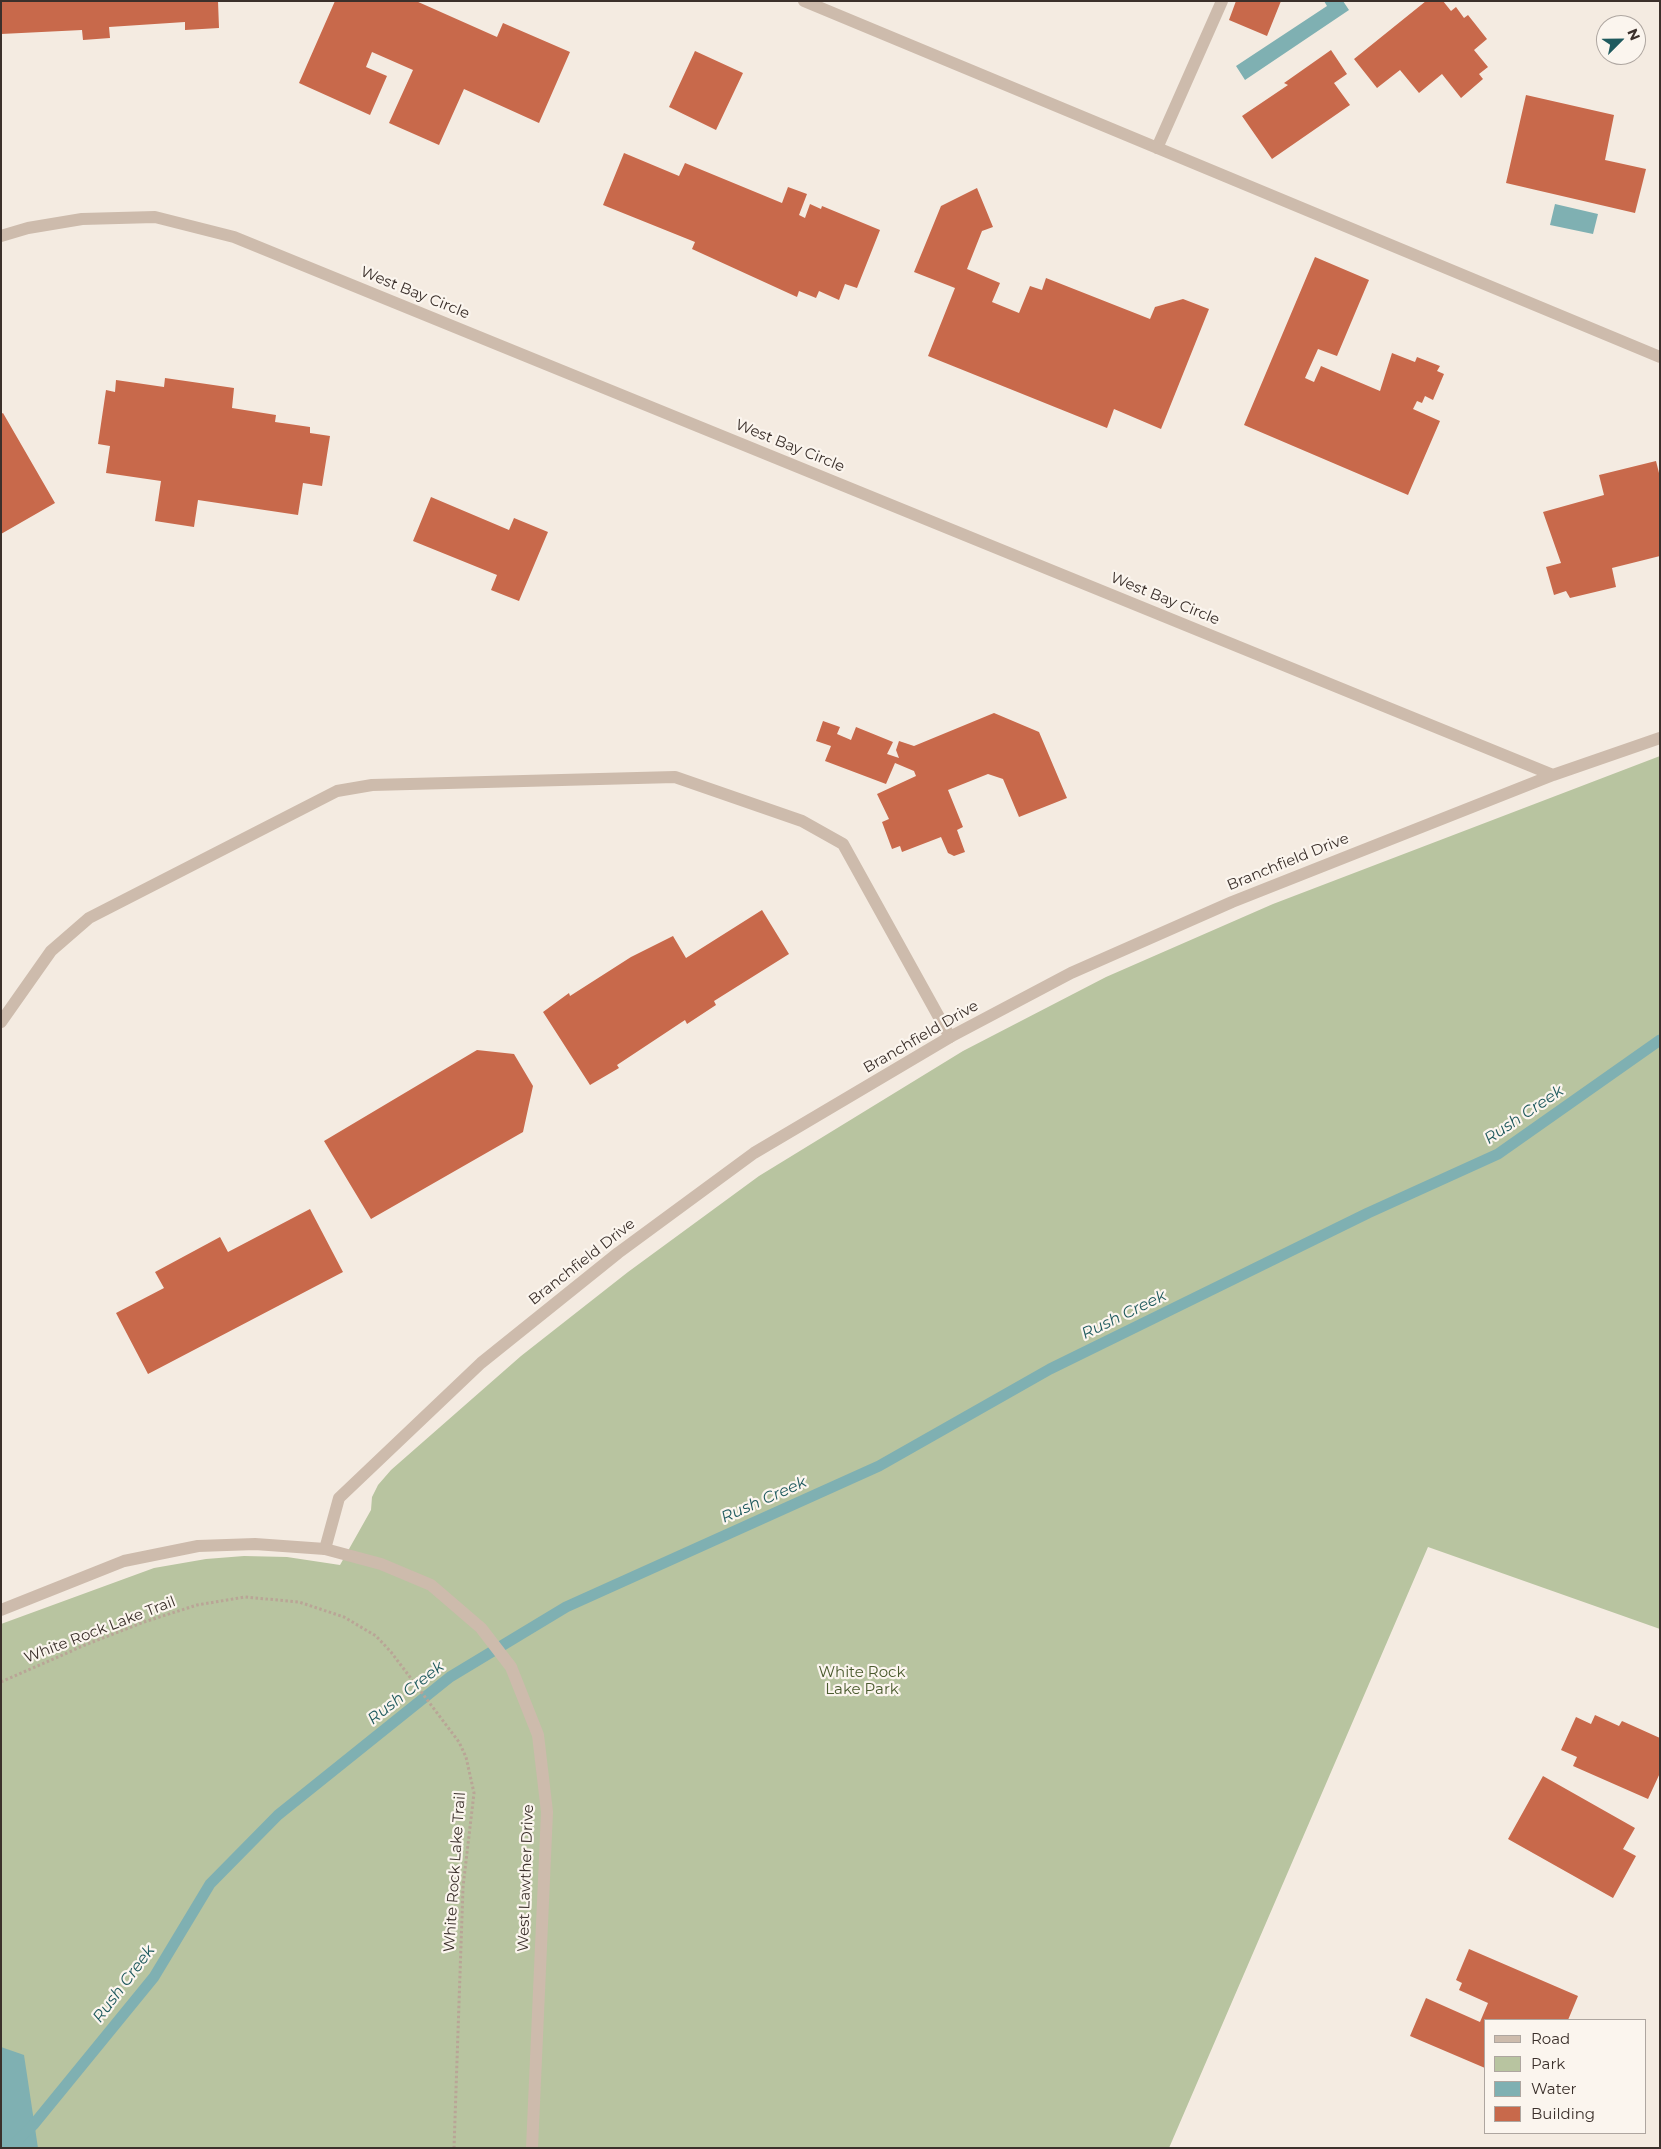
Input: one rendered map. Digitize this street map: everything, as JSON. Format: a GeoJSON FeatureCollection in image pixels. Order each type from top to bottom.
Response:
{"type":"FeatureCollection","features":[{"type":"Feature","properties":{"kind":"street"},"geometry":{"type":"LineString","coordinates":[[804,1],[1660,357]]}},
{"type":"Feature","properties":{"kind":"street"},"geometry":{"type":"LineString","coordinates":[[1157,148],[1222,1]]}},
{"type":"Feature","properties":{"kind":"street","name":"West Bay Circle"},"geometry":{"type":"LineString","coordinates":[[1,236],[28,228],[82,219],[155,217],[234,237],[1553,775]]}},
{"type":"Feature","properties":{"kind":"street","name":"Branchfield Drive"},"geometry":{"type":"LineString","coordinates":[[325,1549],[339,1498],[481,1363],[618,1253],[754,1153],[950,1037],[1071,973],[1224,906],[1553,775],[1660,738]]}},
{"type":"Feature","properties":{"kind":"street"},"geometry":{"type":"LineString","coordinates":[[1,1022],[51,951],[89,918],[337,791],[372,785],[674,777],[802,821],[843,844],[950,1037]]}},
{"type":"Feature","properties":{"kind":"street","name":"West Lawther Drive"},"geometry":{"type":"LineString","coordinates":[[1,1610],[124,1561],[198,1546],[256,1544],[325,1549],[381,1564],[431,1585],[481,1628],[511,1667],[538,1735],[547,1812],[532,2148]]}},
{"type":"Feature","properties":{"kind":"path","name":"White Rock Lake Trail"},"geometry":{"type":"LineString","coordinates":[[1,1682],[85,1645],[144,1622],[197,1605],[245,1597],[299,1602],[344,1617],[376,1636],[392,1652],[459,1742],[466,1757],[474,1793],[463,1887],[454,2148]]}},
{"type":"Feature","properties":{"kind":"green space","name":"White Rock Lake Park"},"geometry":{"type":"Polygon","coordinates":[[[1660,756],[1660,1629],[1428,1547],[1169,2148],[1,2148],[1,1624],[154,1568],[206,1559],[244,1556],[287,1557],[340,1565],[371,1510],[372,1497],[378,1485],[391,1470],[521,1356],[628,1272],[759,1176],[963,1051],[1106,977],[1273,904],[1660,756]]]}},
{"type":"Feature","properties":{"kind":"water"},"geometry":{"type":"Polygon","coordinates":[[[1324,1],[1343,1],[1349,10],[1245,80],[1236,66],[1327,6],[1324,1]]]}},
{"type":"Feature","properties":{"kind":"water"},"geometry":{"type":"Polygon","coordinates":[[[1555,204],[1598,214],[1593,234],[1550,225],[1555,204]]]}},
{"type":"Feature","properties":{"kind":"water"},"geometry":{"type":"Polygon","coordinates":[[[1,2047],[24,2055],[38,2148],[1,2148],[1,2047]]]}},
{"type":"Feature","properties":{"kind":"building"},"geometry":{"type":"Polygon","coordinates":[[[1,1],[218,1],[219,28],[185,30],[185,22],[109,27],[110,38],[83,40],[82,30],[1,34],[1,1]]]}},
{"type":"Feature","properties":{"kind":"building"},"geometry":{"type":"Polygon","coordinates":[[[335,1],[416,1],[497,37],[503,23],[570,52],[539,123],[464,89],[439,145],[389,123],[413,70],[372,52],[366,67],[387,76],[370,115],[299,83],[335,1]]]}},
{"type":"Feature","properties":{"kind":"building"},"geometry":{"type":"Polygon","coordinates":[[[1236,1],[1281,1],[1267,36],[1229,20],[1236,1]]]}},
{"type":"Feature","properties":{"kind":"building"},"geometry":{"type":"Polygon","coordinates":[[[1426,1],[1443,1],[1451,11],[1456,7],[1464,18],[1468,15],[1487,39],[1474,50],[1488,67],[1479,74],[1483,79],[1461,98],[1442,74],[1419,93],[1400,70],[1377,88],[1354,59],[1426,1]]]}},
{"type":"Feature","properties":{"kind":"building"},"geometry":{"type":"Polygon","coordinates":[[[1331,50],[1347,74],[1334,83],[1350,105],[1272,159],[1242,116],[1288,85],[1284,83],[1331,50]]]}},
{"type":"Feature","properties":{"kind":"building"},"geometry":{"type":"Polygon","coordinates":[[[695,51],[743,73],[716,130],[669,107],[695,51]]]}},
{"type":"Feature","properties":{"kind":"building"},"geometry":{"type":"Polygon","coordinates":[[[1526,95],[1614,115],[1605,160],[1646,169],[1635,213],[1506,183],[1526,95]]]}},
{"type":"Feature","properties":{"kind":"building"},"geometry":{"type":"Polygon","coordinates":[[[624,153],[679,176],[685,163],[782,203],[788,187],[807,194],[799,215],[805,218],[810,204],[821,209],[822,206],[880,230],[857,288],[845,284],[839,300],[819,291],[816,298],[799,291],[797,297],[692,249],[695,242],[603,205],[624,153]]]}},
{"type":"Feature","properties":{"kind":"building"},"geometry":{"type":"Polygon","coordinates":[[[977,188],[993,227],[982,231],[967,269],[1000,283],[992,302],[1019,313],[1030,286],[1042,290],[1046,278],[1150,319],[1155,307],[1183,299],[1209,309],[1161,429],[1114,409],[1107,428],[928,356],[955,288],[914,272],[941,206],[977,188]]]}},
{"type":"Feature","properties":{"kind":"building"},"geometry":{"type":"Polygon","coordinates":[[[1315,257],[1369,280],[1337,356],[1318,349],[1305,378],[1314,382],[1321,366],[1380,391],[1392,353],[1415,362],[1417,357],[1440,366],[1437,371],[1444,374],[1433,400],[1425,396],[1422,403],[1417,401],[1413,409],[1440,421],[1408,495],[1244,425],[1315,257]]]}},
{"type":"Feature","properties":{"kind":"building"},"geometry":{"type":"Polygon","coordinates":[[[165,378],[234,388],[232,408],[276,415],[275,422],[310,427],[310,433],[330,436],[322,486],[303,483],[298,515],[198,500],[194,527],[155,521],[161,481],[106,473],[110,446],[98,444],[106,390],[115,392],[116,380],[164,387],[165,378]]]}},
{"type":"Feature","properties":{"kind":"building"},"geometry":{"type":"Polygon","coordinates":[[[3,413],[55,503],[1,534],[1,414],[3,413]]]}},
{"type":"Feature","properties":{"kind":"building"},"geometry":{"type":"Polygon","coordinates":[[[1656,461],[1660,477],[1660,556],[1612,568],[1616,587],[1570,598],[1566,591],[1554,595],[1546,567],[1561,563],[1543,512],[1604,495],[1599,475],[1656,461]]]}},
{"type":"Feature","properties":{"kind":"building"},"geometry":{"type":"Polygon","coordinates":[[[431,497],[509,530],[514,518],[548,532],[519,601],[491,590],[497,575],[413,541],[431,497]]]}},
{"type":"Feature","properties":{"kind":"building"},"geometry":{"type":"Polygon","coordinates":[[[994,713],[1039,732],[1067,798],[1019,817],[1003,779],[988,774],[948,790],[963,827],[957,830],[965,852],[954,856],[948,853],[941,837],[902,852],[900,846],[892,849],[882,822],[889,819],[877,794],[916,776],[914,771],[895,763],[886,784],[825,761],[831,746],[816,741],[823,721],[840,727],[837,734],[851,740],[856,727],[893,742],[887,754],[899,758],[896,750],[899,741],[914,746],[994,713]]]}},
{"type":"Feature","properties":{"kind":"building"},"geometry":{"type":"Polygon","coordinates":[[[762,910],[789,954],[714,1001],[716,1005],[687,1024],[685,1020],[617,1065],[619,1068],[590,1085],[543,1012],[569,993],[570,996],[631,957],[673,936],[686,958],[762,910]]]}},
{"type":"Feature","properties":{"kind":"building"},"geometry":{"type":"Polygon","coordinates":[[[477,1050],[514,1054],[533,1086],[523,1132],[371,1219],[324,1141],[477,1050]]]}},
{"type":"Feature","properties":{"kind":"building"},"geometry":{"type":"Polygon","coordinates":[[[310,1209],[343,1272],[148,1374],[116,1313],[164,1288],[155,1272],[220,1237],[228,1252],[310,1209]]]}},
{"type":"Feature","properties":{"kind":"building"},"geometry":{"type":"Polygon","coordinates":[[[1595,1715],[1619,1726],[1622,1721],[1660,1738],[1660,1773],[1648,1799],[1573,1766],[1577,1757],[1561,1750],[1576,1717],[1591,1724],[1595,1715]]]}},
{"type":"Feature","properties":{"kind":"building"},"geometry":{"type":"Polygon","coordinates":[[[1543,1776],[1635,1828],[1623,1849],[1636,1856],[1613,1898],[1508,1839],[1543,1776]]]}},
{"type":"Feature","properties":{"kind":"building"},"geometry":{"type":"Polygon","coordinates":[[[1469,1949],[1578,1996],[1568,2019],[1484,2019],[1484,2068],[1410,2036],[1426,1998],[1480,2022],[1488,2003],[1459,1990],[1462,1983],[1456,1980],[1469,1949]]]}},
{"type":"Feature","properties":{"kind":"waterway","name":"Rush Creek"},"geometry":{"type":"LineString","coordinates":[[10,2148],[34,2124],[154,1977],[210,1884],[278,1815],[450,1677],[566,1607],[879,1466],[1050,1369],[1368,1213],[1498,1154],[1660,1040]]}}]}
